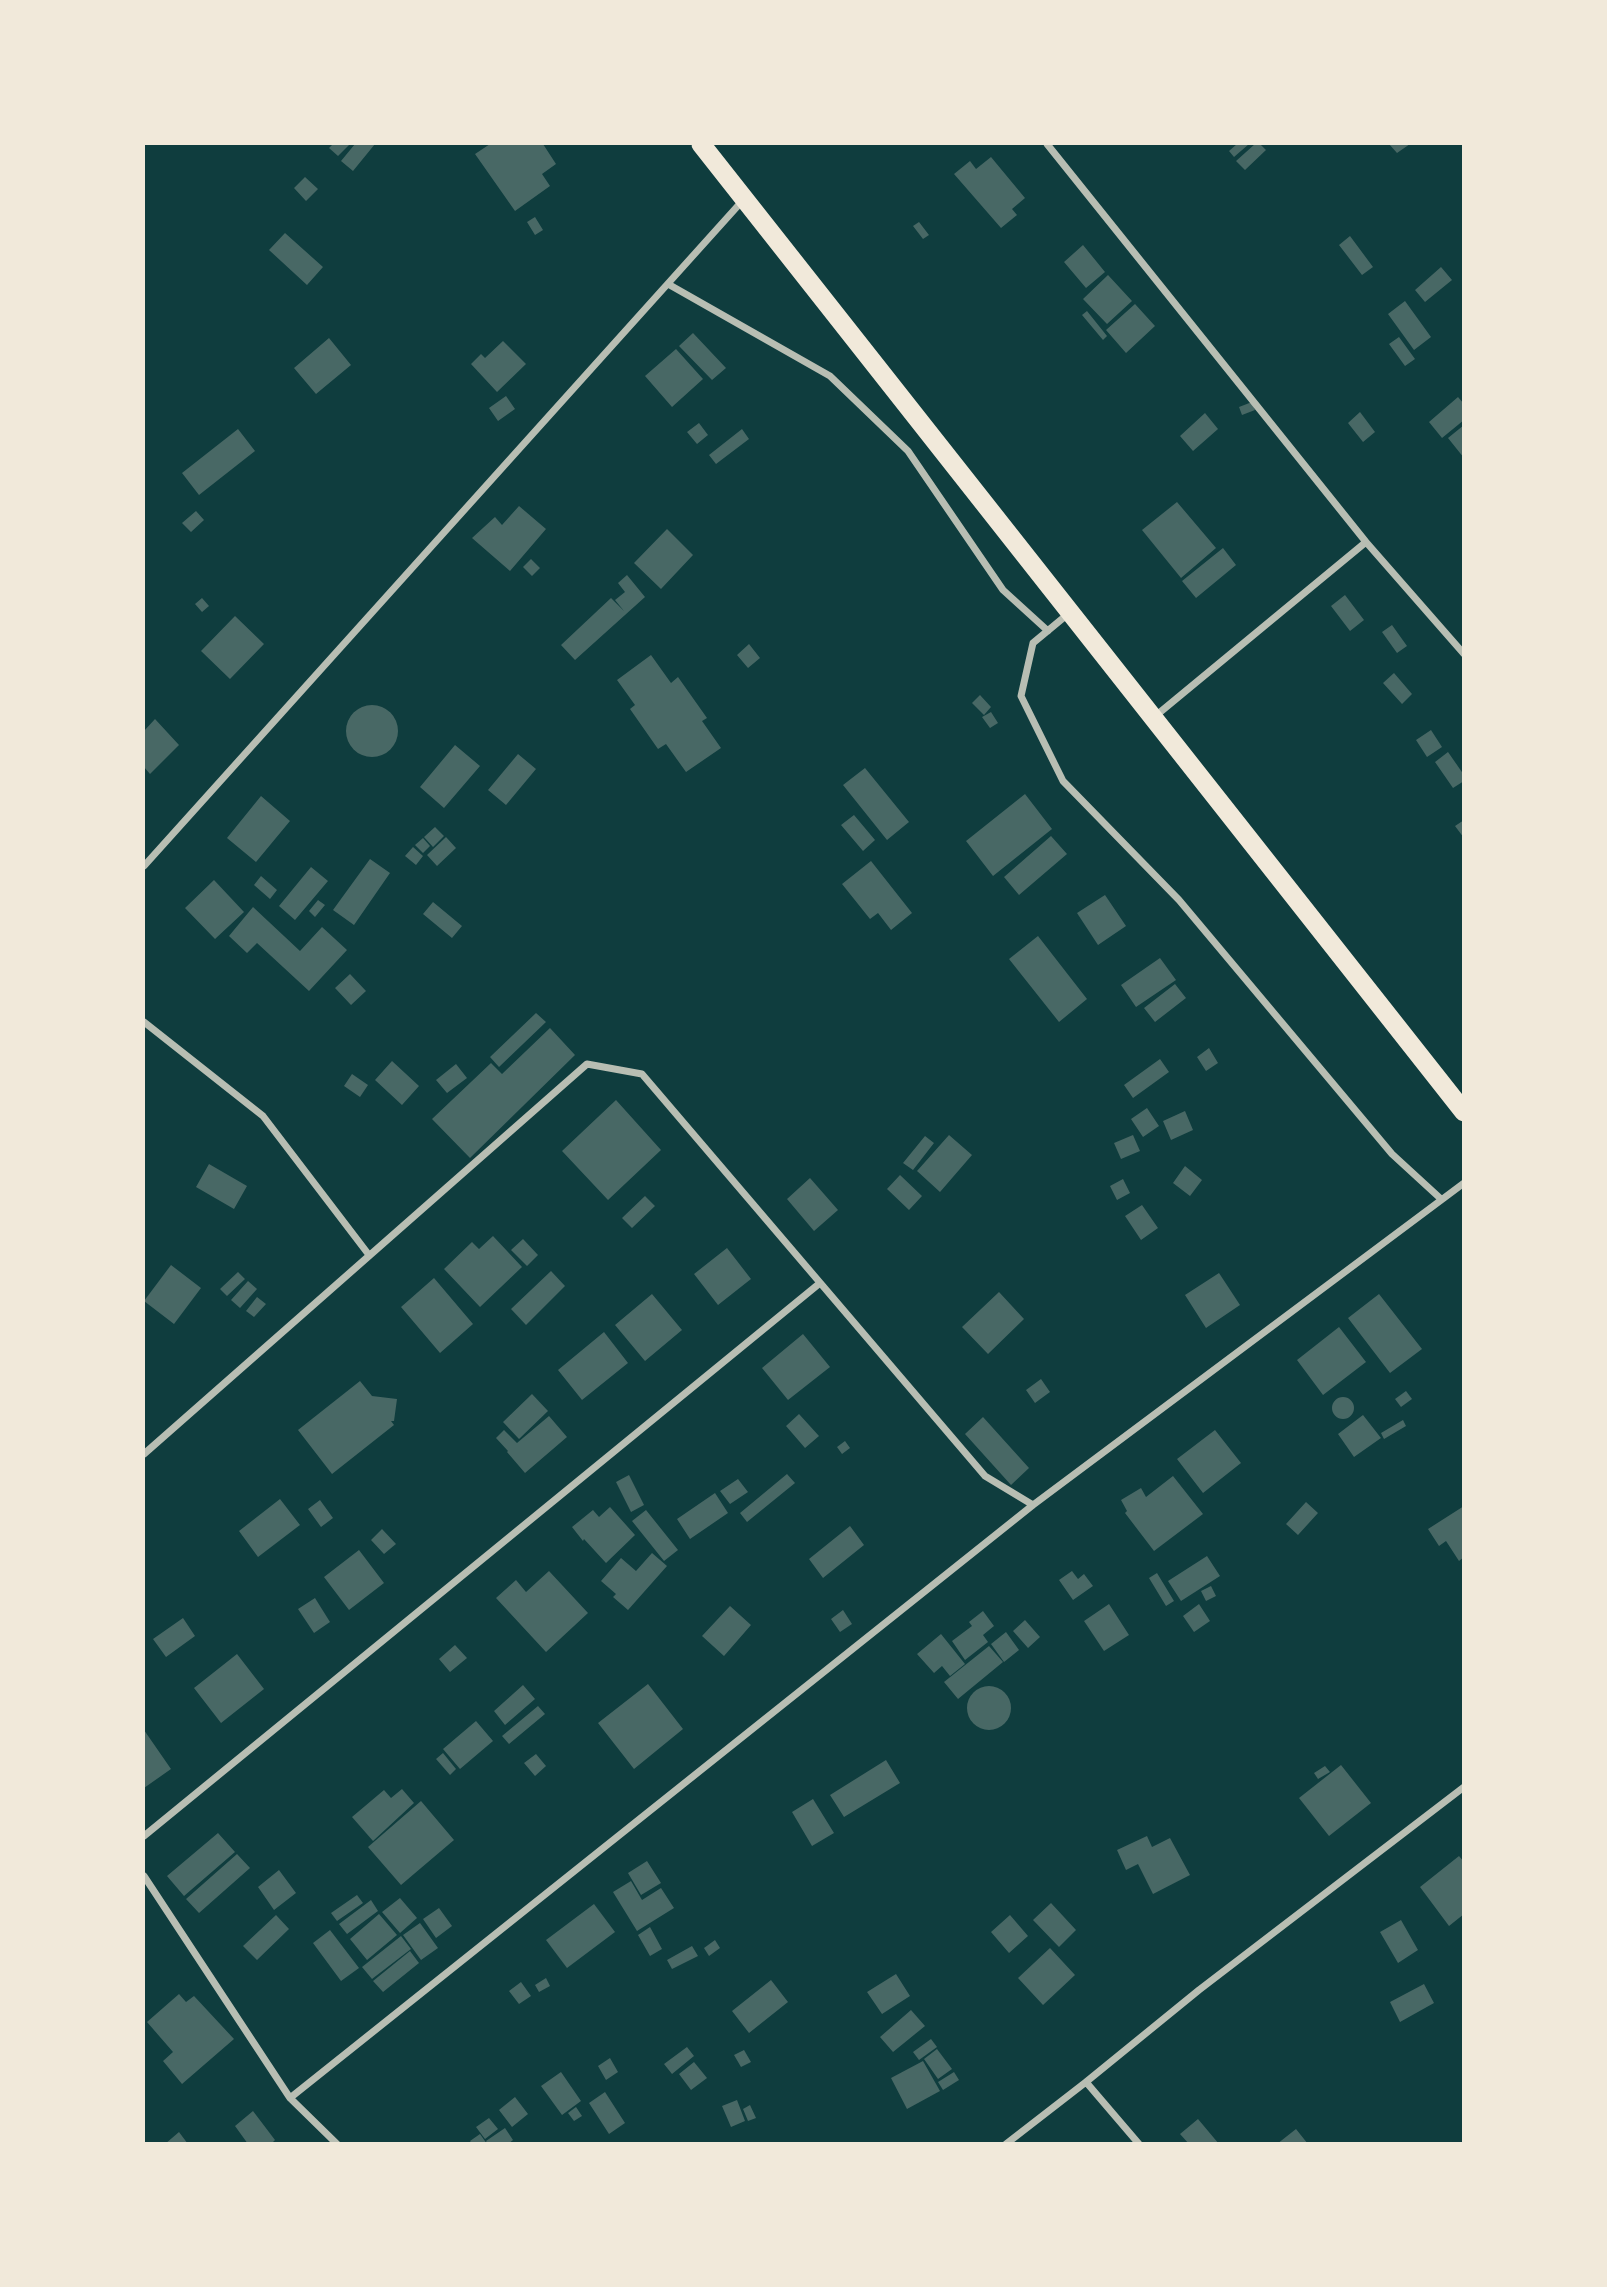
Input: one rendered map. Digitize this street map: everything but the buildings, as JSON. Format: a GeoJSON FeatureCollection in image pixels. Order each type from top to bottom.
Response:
{"type":"FeatureCollection","features":[{"type":"Feature","properties":{"kind":"highway"},"geometry":{"type":"LineString","coordinates":[[701,144],[1464,1112]]}},
{"type":"Feature","properties":{"kind":"street"},"geometry":{"type":"LineString","coordinates":[[1047,144],[1366,542],[1464,654]]}},
{"type":"Feature","properties":{"kind":"street"},"geometry":{"type":"LineString","coordinates":[[144,866],[745,199]]}},
{"type":"Feature","properties":{"kind":"street"},"geometry":{"type":"LineString","coordinates":[[668,284],[830,376],[908,451],[1003,590],[1048,631]]}},
{"type":"Feature","properties":{"kind":"street"},"geometry":{"type":"LineString","coordinates":[[1153,718],[1366,542]]}},
{"type":"Feature","properties":{"kind":"street"},"geometry":{"type":"LineString","coordinates":[[1071,612],[1033,643],[1021,696],[1063,781],[1179,900],[1392,1154],[1441,1199]]}},
{"type":"Feature","properties":{"kind":"street"},"geometry":{"type":"LineString","coordinates":[[144,1022],[263,1116],[369,1255]]}},
{"type":"Feature","properties":{"kind":"street"},"geometry":{"type":"LineString","coordinates":[[144,1454],[587,1064],[642,1074],[985,1476],[1033,1505]]}},
{"type":"Feature","properties":{"kind":"street"},"geometry":{"type":"LineString","coordinates":[[290,2098],[1033,1505],[1464,1183]]}},
{"type":"Feature","properties":{"kind":"street"},"geometry":{"type":"LineString","coordinates":[[144,1836],[820,1283]]}},
{"type":"Feature","properties":{"kind":"street"},"geometry":{"type":"LineString","coordinates":[[1006,2144],[1199,1990],[1464,1787]]}},
{"type":"Feature","properties":{"kind":"street"},"geometry":{"type":"LineString","coordinates":[[144,1876],[290,2098],[337,2144]]}},
{"type":"Feature","properties":{"kind":"street"},"geometry":{"type":"LineString","coordinates":[[1086,2082],[1139,2144]]}}]}
